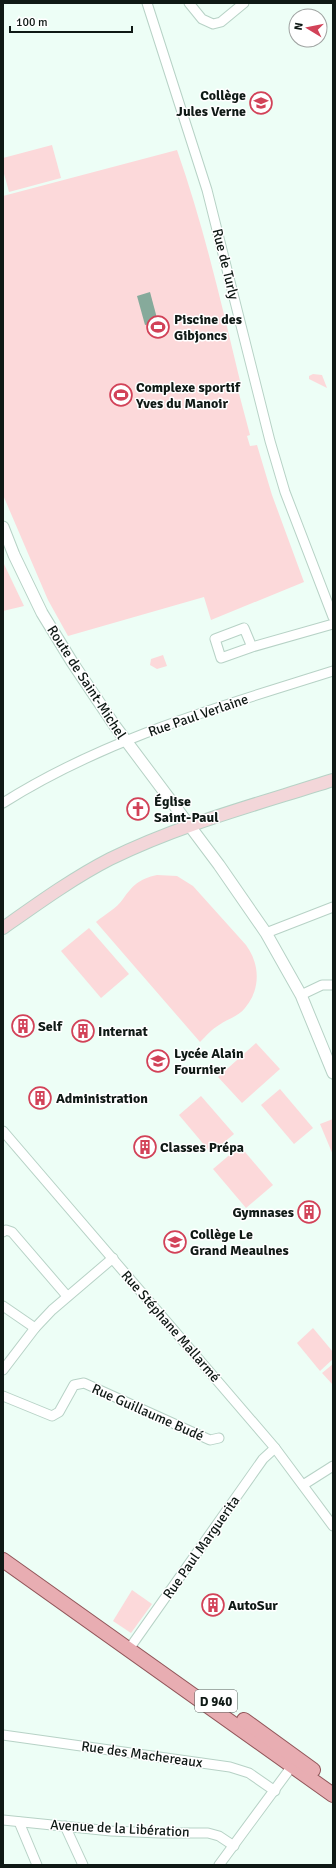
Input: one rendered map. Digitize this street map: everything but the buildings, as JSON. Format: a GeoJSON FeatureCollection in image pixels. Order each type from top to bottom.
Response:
{"type":"FeatureCollection","features":[{"type":"Feature","properties":{"kind":"main road"},"geometry":{"type":"LineString","coordinates":[[3,928],[40,902],[109,860],[189,826],[333,780]]}},
{"type":"Feature","properties":{"kind":"main road","name":"D 940"},"geometry":{"type":"LineString","coordinates":[[3,1552],[131,1646],[295,1763],[333,1795]]}},
{"type":"Feature","properties":{"kind":"main road","name":"D 940"},"geometry":{"type":"LineString","coordinates":[[3,1560],[131,1646]]}},
{"type":"Feature","properties":{"kind":"main road","name":"D 940"},"geometry":{"type":"LineString","coordinates":[[295,1763],[333,1784]]}},
{"type":"Feature","properties":{"kind":"street","name":"Rue de Turly"},"geometry":{"type":"LineString","coordinates":[[147,3],[207,190],[270,441],[285,492],[333,617]]}},
{"type":"Feature","properties":{"kind":"street"},"geometry":{"type":"LineString","coordinates":[[189,3],[202,19],[213,24],[221,22],[244,3]]}},
{"type":"Feature","properties":{"kind":"street","name":"Route de Saint-Michel"},"geometry":{"type":"LineString","coordinates":[[3,527],[14,555],[42,613],[72,662],[125,740],[219,865],[266,934],[300,995],[333,1072]]}},
{"type":"Feature","properties":{"kind":"street"},"geometry":{"type":"LineString","coordinates":[[252,647],[333,624]]}},
{"type":"Feature","properties":{"kind":"street","name":"Rue Paul Verlaine"},"geometry":{"type":"LineString","coordinates":[[3,803],[29,786],[125,740],[186,717],[333,671]]}},
{"type":"Feature","properties":{"kind":"street"},"geometry":{"type":"LineString","coordinates":[[266,934],[333,907]]}},
{"type":"Feature","properties":{"kind":"street"},"geometry":{"type":"LineString","coordinates":[[300,995],[322,986],[333,985]]}},
{"type":"Feature","properties":{"kind":"street","name":"Rue Stéphane Mallarmé"},"geometry":{"type":"LineString","coordinates":[[3,1131],[276,1448],[333,1526]]}},
{"type":"Feature","properties":{"kind":"street"},"geometry":{"type":"LineString","coordinates":[[3,1232],[6,1230],[12,1232],[67,1296]]}},
{"type":"Feature","properties":{"kind":"street"},"geometry":{"type":"LineString","coordinates":[[3,1370],[35,1328],[67,1296],[113,1258]]}},
{"type":"Feature","properties":{"kind":"street"},"geometry":{"type":"LineString","coordinates":[[3,1306],[35,1328]]}},
{"type":"Feature","properties":{"kind":"street","name":"Rue Guillaume Budé"},"geometry":{"type":"LineString","coordinates":[[3,1396],[52,1416],[59,1412],[74,1385],[84,1383],[210,1440],[219,1438]]}},
{"type":"Feature","properties":{"kind":"street","name":"Rue Paul Marguerita"},"geometry":{"type":"LineString","coordinates":[[131,1646],[263,1459],[276,1448]]}},
{"type":"Feature","properties":{"kind":"street"},"geometry":{"type":"LineString","coordinates":[[304,1485],[333,1466]]}},
{"type":"Feature","properties":{"kind":"street","name":"Rue des Machereaux"},"geometry":{"type":"LineString","coordinates":[[3,1735],[230,1767],[249,1773],[275,1791]]}},
{"type":"Feature","properties":{"kind":"street"},"geometry":{"type":"LineString","coordinates":[[219,1865],[295,1763]]}},
{"type":"Feature","properties":{"kind":"street","name":"Avenue de la Libération"},"geometry":{"type":"LineString","coordinates":[[3,1820],[160,1833],[208,1833],[219,1836],[234,1846]]}},
{"type":"Feature","properties":{"kind":"street"},"geometry":{"type":"LineString","coordinates":[[19,1822],[37,1865]]}},
{"type":"Feature","properties":{"kind":"street"},"geometry":{"type":"LineString","coordinates":[[65,1826],[83,1865]]}},
{"type":"Feature","properties":{"kind":"shaded area"},"geometry":{"type":"Polygon","coordinates":[[[52,145],[61,178],[9,192],[3,170],[3,158],[52,145]]]}},
{"type":"Feature","properties":{"kind":"shaded area","name":"Complexe sportif Yves du Manoir"},"geometry":{"type":"Polygon","coordinates":[[[177,150],[196,208],[227,326],[241,385],[237,386],[250,435],[247,436],[250,446],[257,445],[272,495],[304,582],[211,620],[204,597],[68,636],[48,600],[3,495],[3,196],[177,150]]]}},
{"type":"Feature","properties":{"kind":"shaded area"},"geometry":{"type":"Polygon","coordinates":[[[150,292],[158,322],[145,325],[137,296],[150,292]]]}},
{"type":"Feature","properties":{"kind":"shaded area"},"geometry":{"type":"Polygon","coordinates":[[[313,374],[322,375],[327,388],[309,379],[309,376],[313,374]]]}},
{"type":"Feature","properties":{"kind":"shaded area"},"geometry":{"type":"Polygon","coordinates":[[[3,562],[24,606],[3,611],[3,562]]]}},
{"type":"Feature","properties":{"kind":"shaded area"},"geometry":{"type":"Polygon","coordinates":[[[163,655],[167,666],[157,669],[150,665],[151,659],[163,655]]]}},
{"type":"Feature","properties":{"kind":"shaded area"},"geometry":{"type":"Polygon","coordinates":[[[157,875],[177,876],[193,886],[246,945],[254,960],[257,976],[254,993],[250,1001],[236,1016],[216,1027],[200,1042],[96,922],[117,905],[137,883],[146,878],[157,875]]]}},
{"type":"Feature","properties":{"kind":"shaded area"},"geometry":{"type":"Polygon","coordinates":[[[89,928],[129,974],[101,998],[61,951],[89,928]]]}},
{"type":"Feature","properties":{"kind":"shaded area"},"geometry":{"type":"Polygon","coordinates":[[[256,1043],[280,1069],[242,1103],[218,1077],[256,1043]]]}},
{"type":"Feature","properties":{"kind":"shaded area"},"geometry":{"type":"Polygon","coordinates":[[[280,1089],[313,1128],[294,1144],[261,1105],[280,1089]]]}},
{"type":"Feature","properties":{"kind":"shaded area"},"geometry":{"type":"Polygon","coordinates":[[[201,1096],[234,1134],[211,1153],[179,1115],[201,1096]]]}},
{"type":"Feature","properties":{"kind":"shaded area"},"geometry":{"type":"Polygon","coordinates":[[[333,1119],[333,1155],[320,1124],[333,1119]]]}},
{"type":"Feature","properties":{"kind":"shaded area"},"geometry":{"type":"Polygon","coordinates":[[[240,1146],[273,1185],[246,1208],[213,1169],[240,1146]]]}},
{"type":"Feature","properties":{"kind":"shaded area"},"geometry":{"type":"Polygon","coordinates":[[[313,1328],[333,1352],[333,1359],[320,1371],[297,1343],[313,1328]]]}},
{"type":"Feature","properties":{"kind":"shaded area"},"geometry":{"type":"Polygon","coordinates":[[[333,1364],[333,1385],[322,1373],[333,1364]]]}},
{"type":"Feature","properties":{"kind":"shaded area"},"geometry":{"type":"Polygon","coordinates":[[[132,1590],[152,1604],[131,1633],[113,1621],[132,1590]]]}},
{"type":"Feature","properties":{"kind":"place","name":"Collège Jules Verne"},"geometry":{"type":"Point","coordinates":[261,103]}},
{"type":"Feature","properties":{"kind":"place","name":"Piscine des Gibjoncs"},"geometry":{"type":"Point","coordinates":[158,327]}},
{"type":"Feature","properties":{"kind":"place","name":"Complexe sportif Yves du Manoir"},"geometry":{"type":"Point","coordinates":[121,395]}},
{"type":"Feature","properties":{"kind":"place","name":"Église Saint-Paul"},"geometry":{"type":"Point","coordinates":[138,809]}},
{"type":"Feature","properties":{"kind":"place","name":"Self"},"geometry":{"type":"Point","coordinates":[23,1026]}},
{"type":"Feature","properties":{"kind":"place","name":"Internat"},"geometry":{"type":"Point","coordinates":[83,1031]}},
{"type":"Feature","properties":{"kind":"place","name":"Lycée Alain Fournier"},"geometry":{"type":"Point","coordinates":[158,1061]}},
{"type":"Feature","properties":{"kind":"place","name":"Administration"},"geometry":{"type":"Point","coordinates":[40,1098]}},
{"type":"Feature","properties":{"kind":"place","name":"Classes Prépa"},"geometry":{"type":"Point","coordinates":[145,1147]}},
{"type":"Feature","properties":{"kind":"place","name":"Gymnases"},"geometry":{"type":"Point","coordinates":[309,1212]}},
{"type":"Feature","properties":{"kind":"place","name":"Collège Le Grand Meaulnes"},"geometry":{"type":"Point","coordinates":[175,1242]}},
{"type":"Feature","properties":{"kind":"place","name":"AutoSur"},"geometry":{"type":"Point","coordinates":[213,1605]}}]}
